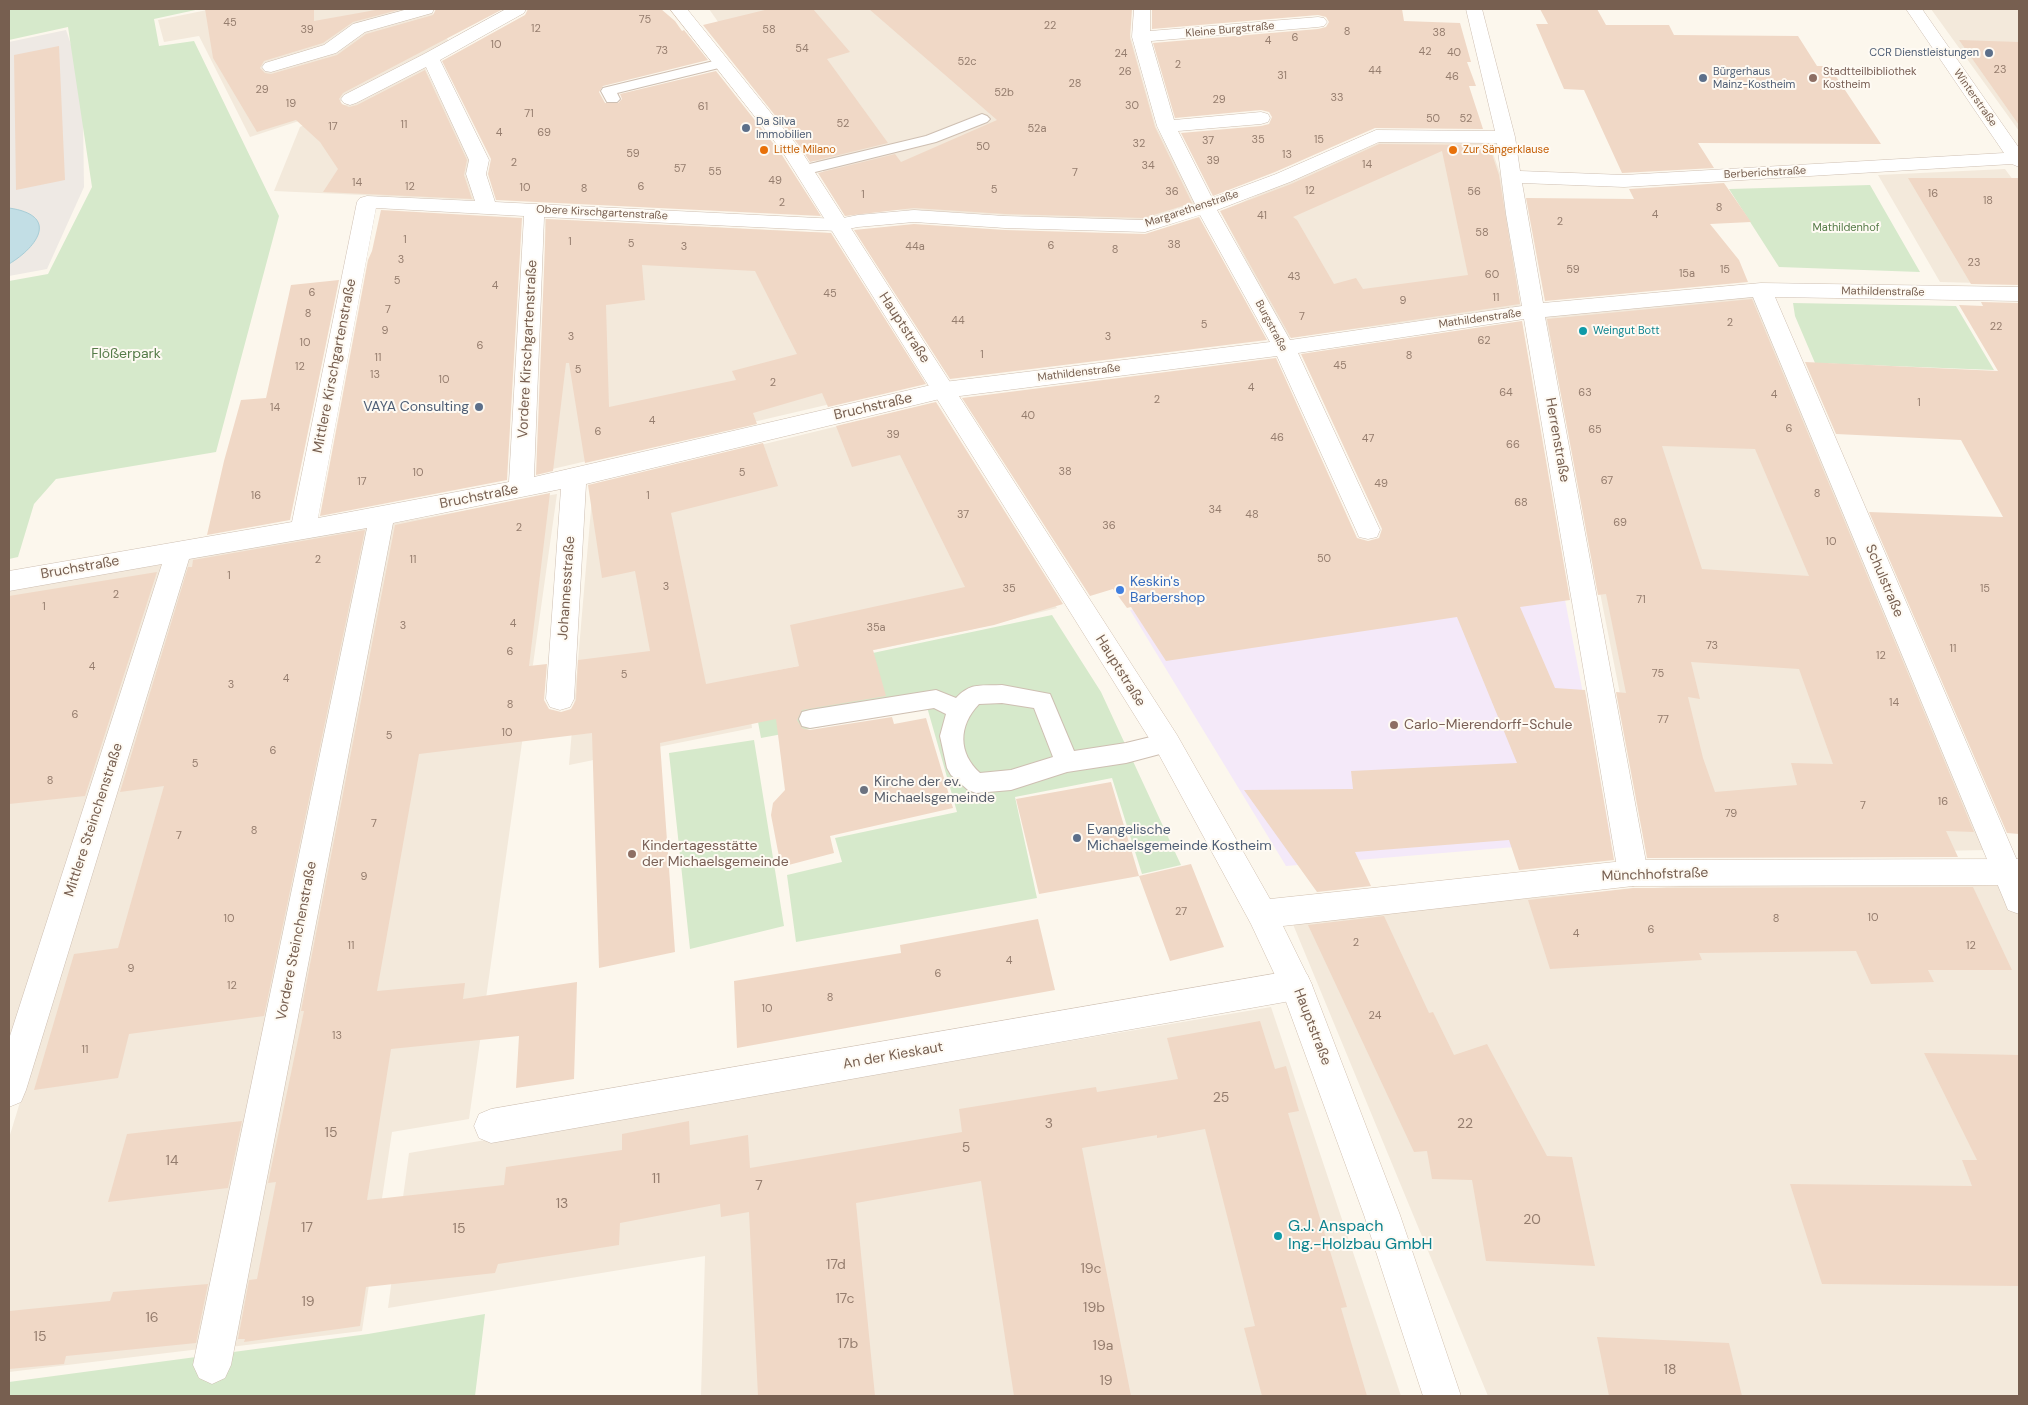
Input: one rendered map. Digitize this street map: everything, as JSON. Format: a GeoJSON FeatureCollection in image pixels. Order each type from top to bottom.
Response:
{"type":"FeatureCollection","features":[{"type":"Feature","properties":{"kind":"street"},"geometry":{"type":"LineString","coordinates":[[271,67],[330,49],[359,28],[426,9]]}},
{"type":"Feature","properties":{"kind":"street"},"geometry":{"type":"LineString","coordinates":[[350,99],[430,58],[518,9]]}},
{"type":"Feature","properties":{"kind":"street","name":"Hauptstraße"},"geometry":{"type":"LineString","coordinates":[[678,9],[790,149],[1167,744],[1262,914],[1296,985],[1382,1215],[1442,1396]]}},
{"type":"Feature","properties":{"kind":"street","name":"Burgstraße"},"geometry":{"type":"LineString","coordinates":[[1142,9],[1141,37],[1166,126],[1206,207],[1284,348],[1368,530]]}},
{"type":"Feature","properties":{"kind":"street","name":"Herrenstraße"},"geometry":{"type":"LineString","coordinates":[[1474,9],[1506,137],[1534,311],[1633,873]]}},
{"type":"Feature","properties":{"kind":"street","name":"Winterstraße"},"geometry":{"type":"LineString","coordinates":[[1914,9],[2018,159]]}},
{"type":"Feature","properties":{"kind":"street","name":"Kleine Burgstraße"},"geometry":{"type":"LineString","coordinates":[[1141,37],[1318,22]]}},
{"type":"Feature","properties":{"kind":"street"},"geometry":{"type":"LineString","coordinates":[[430,58],[479,160],[476,174],[487,208]]}},
{"type":"Feature","properties":{"kind":"street"},"geometry":{"type":"LineString","coordinates":[[1166,126],[1261,118]]}},
{"type":"Feature","properties":{"kind":"street","name":"Margarethenstraße"},"geometry":{"type":"LineString","coordinates":[[838,225],[858,221],[914,216],[1005,222],[1145,226],[1206,207],[1283,178],[1376,136],[1506,137]]}},
{"type":"Feature","properties":{"kind":"street","name":"Berberichstraße"},"geometry":{"type":"LineString","coordinates":[[1511,177],[1624,181],[2018,159]]}},
{"type":"Feature","properties":{"kind":"street","name":"Obere Kirschgartenstraße"},"geometry":{"type":"LineString","coordinates":[[367,202],[838,225]]}},
{"type":"Feature","properties":{"kind":"street","name":"Mittlere Kirschgartenstraße"},"geometry":{"type":"LineString","coordinates":[[303,530],[367,202]]}},
{"type":"Feature","properties":{"kind":"street","name":"Vordere Kirschgartenstraße"},"geometry":{"type":"LineString","coordinates":[[521,489],[534,210]]}},
{"type":"Feature","properties":{"kind":"street","name":"Mathildenstraße"},"geometry":{"type":"LineString","coordinates":[[944,390],[1284,348],[1534,311],[1761,290],[2019,294]]}},
{"type":"Feature","properties":{"kind":"street","name":"Schulstraße"},"geometry":{"type":"LineString","coordinates":[[1761,290],[2013,872],[2019,900]]}},
{"type":"Feature","properties":{"kind":"street","name":"Bruchstraße"},"geometry":{"type":"LineString","coordinates":[[9,580],[382,516],[521,489],[944,390]]}},
{"type":"Feature","properties":{"kind":"street","name":"Johannesstraße"},"geometry":{"type":"LineString","coordinates":[[560,698],[574,478]]}},
{"type":"Feature","properties":{"kind":"street","name":"Vordere Steinchenstraße"},"geometry":{"type":"LineString","coordinates":[[212,1365],[382,516]]}},
{"type":"Feature","properties":{"kind":"street","name":"Mittlere Steinchenstraße"},"geometry":{"type":"LineString","coordinates":[[9,1090],[179,551]]}},
{"type":"Feature","properties":{"kind":"street","name":"Münchhofstraße"},"geometry":{"type":"LineString","coordinates":[[1262,914],[1633,873],[2013,872]]}},
{"type":"Feature","properties":{"kind":"street","name":"An der Kieskaut"},"geometry":{"type":"LineString","coordinates":[[491,1126],[1296,985]]}},
{"type":"Feature","properties":{"kind":"lane"},"geometry":{"type":"LineString","coordinates":[[612,99],[608,91],[722,63]]}},
{"type":"Feature","properties":{"kind":"lane"},"geometry":{"type":"LineString","coordinates":[[803,170],[931,139],[982,119]]}},
{"type":"Feature","properties":{"kind":"lane"},"geometry":{"type":"LineString","coordinates":[[1067,762],[1042,700],[1002,694],[973,695],[959,710],[951,736],[959,768],[976,783],[1011,780],[1067,762],[1167,744]]}},
{"type":"Feature","properties":{"kind":"lane"},"geometry":{"type":"LineString","coordinates":[[810,719],[936,699],[959,710]]}},
{"type":"Feature","properties":{"kind":"shaded area"},"geometry":{"type":"Polygon","coordinates":[[[212,9],[431,9],[449,42],[398,72],[305,119],[250,137],[199,36],[164,42],[158,20],[212,9]]]}},
{"type":"Feature","properties":{"kind":"shaded area"},"geometry":{"type":"Polygon","coordinates":[[[709,9],[1130,9],[1129,31],[1156,127],[1199,206],[1146,222],[848,207],[709,9]]]}},
{"type":"Feature","properties":{"kind":"shaded area"},"geometry":{"type":"Polygon","coordinates":[[[1931,9],[2019,9],[2019,131],[1931,9]]]}},
{"type":"Feature","properties":{"kind":"shaded area"},"geometry":{"type":"Polygon","coordinates":[[[66,30],[75,56],[83,120],[84,187],[47,269],[9,276],[9,42],[66,30]]]}},
{"type":"Feature","properties":{"kind":"shaded area"},"geometry":{"type":"Polygon","coordinates":[[[424,66],[470,158],[474,200],[274,191],[300,127],[424,66]]]}},
{"type":"Feature","properties":{"kind":"shaded area"},"geometry":{"type":"Polygon","coordinates":[[[1377,139],[1488,139],[1500,173],[1521,307],[1286,338],[1221,212],[1377,139]]]}},
{"type":"Feature","properties":{"kind":"shaded area"},"geometry":{"type":"Polygon","coordinates":[[[2005,169],[2019,188],[2019,284],[1940,282],[1878,175],[2005,169]]]}},
{"type":"Feature","properties":{"kind":"shaded area"},"geometry":{"type":"Polygon","coordinates":[[[545,219],[829,233],[903,387],[544,471],[545,219]]]}},
{"type":"Feature","properties":{"kind":"shaded area"},"geometry":{"type":"Polygon","coordinates":[[[1756,296],[1989,850],[1652,856],[1545,314],[1756,296]]]}},
{"type":"Feature","properties":{"kind":"shaded area"},"geometry":{"type":"Polygon","coordinates":[[[932,403],[1057,608],[974,629],[746,677],[752,728],[569,765],[593,486],[932,403]]]}},
{"type":"Feature","properties":{"kind":"shaded area"},"geometry":{"type":"Polygon","coordinates":[[[557,494],[469,1119],[392,1132],[362,1331],[230,1347],[390,524],[557,494]]]}},
{"type":"Feature","properties":{"kind":"shaded area"},"geometry":{"type":"Polygon","coordinates":[[[372,524],[200,1349],[9,1372],[9,1138],[188,556],[372,524]]]}},
{"type":"Feature","properties":{"kind":"shaded area","name":"Carlo-Mierendorff-Schule"},"geometry":{"type":"Polygon","coordinates":[[[1555,548],[1611,839],[1286,866],[1130,610],[1555,548]]]}},
{"type":"Feature","properties":{"kind":"shaded area"},"geometry":{"type":"Polygon","coordinates":[[[165,564],[9,1045],[9,588],[165,564]]]}},
{"type":"Feature","properties":{"kind":"shaded area"},"geometry":{"type":"Polygon","coordinates":[[[1755,880],[2019,886],[2019,1396],[1488,1396],[1290,917],[1755,880]]]}},
{"type":"Feature","properties":{"kind":"shaded area"},"geometry":{"type":"Polygon","coordinates":[[[1271,1007],[1401,1396],[701,1396],[705,1256],[388,1308],[409,1153],[1271,1007]]]}},
{"type":"Feature","properties":{"kind":"green space","name":"Flößerpark"},"geometry":{"type":"Polygon","coordinates":[[[9,9],[200,9],[154,19],[159,46],[194,41],[279,216],[216,452],[56,479],[34,504],[18,557],[9,559],[9,281],[48,274],[92,187],[68,27],[9,40],[9,9]]]}},
{"type":"Feature","properties":{"kind":"green space","name":"Mathildenhof"},"geometry":{"type":"Polygon","coordinates":[[[1870,185],[1920,272],[1779,267],[1729,189],[1870,185]]]}},
{"type":"Feature","properties":{"kind":"green space"},"geometry":{"type":"Polygon","coordinates":[[[1793,303],[1956,306],[1994,370],[1815,363],[1795,316],[1793,303]]]}},
{"type":"Feature","properties":{"kind":"green space"},"geometry":{"type":"Polygon","coordinates":[[[1052,615],[1101,692],[1181,865],[1142,874],[1112,778],[1015,797],[1037,898],[796,942],[787,875],[842,862],[835,838],[957,812],[927,707],[761,738],[750,679],[1052,615]]]}},
{"type":"Feature","properties":{"kind":"green space"},"geometry":{"type":"Polygon","coordinates":[[[754,740],[784,926],[690,949],[669,753],[754,740]]]}},
{"type":"Feature","properties":{"kind":"green space"},"geometry":{"type":"Polygon","coordinates":[[[485,1314],[475,1396],[9,1396],[9,1382],[368,1334],[485,1314]]]}},
{"type":"Feature","properties":{"kind":"water"},"geometry":{"type":"Polygon","coordinates":[[[9,208],[25,212],[34,217],[39,224],[39,232],[29,249],[9,264],[9,208]]]}},
{"type":"Feature","properties":{"kind":"building"},"geometry":{"type":"Polygon","coordinates":[[[205,9],[314,9],[314,21],[381,9],[402,9],[353,22],[323,43],[264,61],[260,68],[265,73],[271,74],[337,55],[366,34],[433,15],[436,9],[503,9],[343,93],[339,99],[342,104],[349,107],[357,105],[425,70],[467,160],[464,175],[472,199],[323,192],[338,169],[320,142],[296,120],[257,132],[213,58],[205,9]]]}},
{"type":"Feature","properties":{"kind":"building"},"geometry":{"type":"Polygon","coordinates":[[[528,9],[661,9],[675,21],[682,31],[684,30],[708,60],[603,86],[599,92],[605,103],[618,103],[622,99],[620,94],[716,71],[780,152],[821,216],[496,200],[488,174],[491,159],[442,61],[525,15],[528,9]]]}},
{"type":"Feature","properties":{"kind":"building"},"geometry":{"type":"Polygon","coordinates":[[[769,9],[813,9],[850,52],[827,59],[888,143],[810,162],[801,148],[703,25],[769,9]]]}},
{"type":"Feature","properties":{"kind":"building"},"geometry":{"type":"Polygon","coordinates":[[[869,9],[1132,9],[1130,38],[1155,127],[1192,203],[1144,218],[1005,214],[914,208],[845,216],[818,173],[895,154],[901,162],[997,120],[869,9]]]}},
{"type":"Feature","properties":{"kind":"building"},"geometry":{"type":"Polygon","coordinates":[[[1152,9],[1402,9],[1404,21],[1460,23],[1471,62],[1467,62],[1476,86],[1469,86],[1483,129],[1375,128],[1275,172],[1213,196],[1181,133],[1261,126],[1269,124],[1272,117],[1269,112],[1261,110],[1175,118],[1153,43],[1318,29],[1326,27],[1329,22],[1326,17],[1318,15],[1152,29],[1152,9]]]}},
{"type":"Feature","properties":{"kind":"building","name":"Bürgerhaus Mainz-Kostheim"},"geometry":{"type":"Polygon","coordinates":[[[1540,9],[1597,9],[1606,25],[1669,25],[1674,35],[1798,36],[1817,66],[1829,66],[1881,144],[1698,143],[1714,168],[1622,173],[1584,90],[1564,89],[1536,24],[1548,24],[1540,9]]]}},
{"type":"Feature","properties":{"kind":"building"},"geometry":{"type":"Polygon","coordinates":[[[1959,40],[2019,42],[2019,125],[1959,40]]]}},
{"type":"Feature","properties":{"kind":"building"},"geometry":{"type":"Polygon","coordinates":[[[59,46],[65,180],[16,190],[14,55],[59,46]]]}},
{"type":"Feature","properties":{"kind":"building"},"geometry":{"type":"Polygon","coordinates":[[[1379,144],[1489,145],[1499,175],[1520,304],[1291,338],[1220,211],[1291,184],[1379,144]],[[1442,151],[1293,217],[1297,220],[1334,284],[1356,278],[1363,289],[1468,275],[1442,151]]]}},
{"type":"Feature","properties":{"kind":"building"},"geometry":{"type":"Polygon","coordinates":[[[1908,178],[2019,178],[2019,285],[1971,284],[1908,178]]]}},
{"type":"Feature","properties":{"kind":"building"},"geometry":{"type":"Polygon","coordinates":[[[1724,183],[1751,222],[1710,224],[1739,260],[1748,282],[1545,301],[1526,198],[1634,199],[1629,189],[1724,183]]]}},
{"type":"Feature","properties":{"kind":"building"},"geometry":{"type":"Polygon","coordinates":[[[381,210],[522,218],[507,480],[320,516],[368,260],[372,251],[381,210]]]}},
{"type":"Feature","properties":{"kind":"building"},"geometry":{"type":"Polygon","coordinates":[[[1199,217],[1267,340],[950,379],[854,230],[914,224],[1005,230],[1145,234],[1199,217]]]}},
{"type":"Feature","properties":{"kind":"building"},"geometry":{"type":"Polygon","coordinates":[[[546,219],[831,233],[926,384],[828,407],[822,393],[753,413],[757,424],[585,463],[569,363],[566,363],[553,471],[536,475],[546,219]],[[642,265],[645,300],[606,305],[609,407],[736,380],[732,371],[797,354],[755,271],[642,265]]]}},
{"type":"Feature","properties":{"kind":"building"},"geometry":{"type":"Polygon","coordinates":[[[339,280],[290,520],[207,535],[224,461],[241,400],[266,398],[291,285],[339,280]]]}},
{"type":"Feature","properties":{"kind":"building"},"geometry":{"type":"Polygon","coordinates":[[[1752,299],[1974,832],[1946,831],[1958,857],[1647,858],[1616,692],[1626,693],[1606,594],[1598,595],[1547,319],[1752,299]],[[1662,446],[1702,569],[1809,576],[1755,449],[1662,446]],[[1691,662],[1700,699],[1688,697],[1703,758],[1715,792],[1797,785],[1791,763],[1833,764],[1799,669],[1691,662]]]}},
{"type":"Feature","properties":{"kind":"building"},"geometry":{"type":"Polygon","coordinates":[[[1981,302],[2019,303],[2019,834],[2007,833],[1869,512],[2003,517],[1961,440],[1836,434],[1805,362],[1998,371],[1959,305],[1983,306],[1981,302]]]}},
{"type":"Feature","properties":{"kind":"building"},"geometry":{"type":"Polygon","coordinates":[[[1522,321],[1570,600],[1520,607],[1555,688],[1585,690],[1614,860],[1519,870],[1509,840],[1355,852],[1371,886],[1317,892],[1244,790],[1353,789],[1351,771],[1517,763],[1457,617],[1166,661],[1131,607],[1127,608],[1113,589],[1090,596],[962,398],[1276,358],[1357,538],[1368,541],[1379,538],[1382,529],[1301,354],[1522,321]]]}},
{"type":"Feature","properties":{"kind":"building"},"geometry":{"type":"Polygon","coordinates":[[[936,402],[1063,604],[994,625],[873,650],[886,696],[802,710],[797,720],[802,728],[810,730],[892,717],[894,724],[926,718],[953,808],[830,836],[834,853],[781,867],[771,815],[773,803],[785,790],[776,719],[660,743],[675,952],[599,968],[592,733],[419,754],[377,991],[465,983],[463,999],[577,982],[574,1079],[516,1088],[519,1036],[391,1049],[367,1200],[504,1185],[506,1167],[622,1150],[622,1134],[689,1121],[690,1145],[748,1135],[750,1168],[962,1132],[959,1109],[1096,1087],[1097,1092],[1178,1079],[1167,1038],[1260,1021],[1275,1069],[1286,1066],[1299,1111],[1288,1113],[1347,1307],[1341,1308],[1367,1396],[1262,1396],[1244,1328],[1255,1326],[1205,1129],[1157,1138],[1157,1135],[1082,1148],[1131,1396],[1014,1396],[981,1181],[856,1203],[875,1396],[758,1396],[749,1212],[721,1217],[720,1204],[620,1223],[619,1245],[498,1264],[495,1273],[366,1287],[360,1326],[244,1342],[245,1339],[238,1339],[249,1280],[257,1279],[276,1182],[268,1183],[304,1011],[301,1011],[395,525],[550,493],[529,666],[547,664],[544,700],[549,709],[561,712],[571,709],[576,700],[578,660],[650,651],[635,571],[602,578],[588,485],[763,443],[778,486],[671,513],[706,684],[799,666],[790,625],[965,587],[900,455],[852,467],[836,426],[936,402]]]}},
{"type":"Feature","properties":{"kind":"building"},"geometry":{"type":"Polygon","coordinates":[[[365,530],[264,1016],[129,1034],[118,1078],[34,1090],[74,954],[118,948],[164,786],[120,792],[188,567],[192,567],[193,560],[365,530]]]}},
{"type":"Feature","properties":{"kind":"building"},"geometry":{"type":"Polygon","coordinates":[[[157,572],[85,796],[9,804],[9,596],[157,572]]]}},
{"type":"Feature","properties":{"kind":"building","name":"Evangelische Michaelsgemeinde Kostheim"},"geometry":{"type":"Polygon","coordinates":[[[1111,782],[1139,876],[1039,894],[1016,799],[1111,782]]]}},
{"type":"Feature","properties":{"kind":"building"},"geometry":{"type":"Polygon","coordinates":[[[1191,864],[1224,947],[1170,961],[1139,876],[1191,864]]]}},
{"type":"Feature","properties":{"kind":"building"},"geometry":{"type":"Polygon","coordinates":[[[1973,887],[2012,970],[1928,970],[1934,982],[1871,984],[1856,951],[1699,953],[1702,960],[1550,969],[1528,900],[1633,888],[1973,887]]]}},
{"type":"Feature","properties":{"kind":"building"},"geometry":{"type":"Polygon","coordinates":[[[1384,916],[1429,1013],[1433,1012],[1454,1055],[1487,1044],[1547,1156],[1572,1157],[1595,1266],[1486,1261],[1472,1180],[1432,1179],[1427,1151],[1414,1152],[1308,925],[1384,916]]]}},
{"type":"Feature","properties":{"kind":"building"},"geometry":{"type":"Polygon","coordinates":[[[1038,919],[1055,990],[737,1048],[734,981],[901,953],[900,945],[1038,919]]]}},
{"type":"Feature","properties":{"kind":"building"},"geometry":{"type":"Polygon","coordinates":[[[1924,1053],[2019,1055],[2019,1286],[1822,1284],[1790,1184],[1972,1186],[1962,1160],[1977,1160],[1924,1053]]]}},
{"type":"Feature","properties":{"kind":"building"},"geometry":{"type":"Polygon","coordinates":[[[242,1121],[228,1188],[108,1202],[127,1134],[242,1121]]]}},
{"type":"Feature","properties":{"kind":"building"},"geometry":{"type":"Polygon","coordinates":[[[208,1284],[196,1343],[66,1356],[64,1364],[9,1369],[9,1311],[110,1301],[113,1292],[208,1284]]]}},
{"type":"Feature","properties":{"kind":"building"},"geometry":{"type":"Polygon","coordinates":[[[1597,1337],[1729,1343],[1742,1396],[1609,1396],[1597,1337]]]}},
{"type":"Feature","properties":{"kind":"place","name":"CCR Dienstleistungen"},"geometry":{"type":"Point","coordinates":[1989,53]}},
{"type":"Feature","properties":{"kind":"place","name":"Bürgerhaus Mainz-Kostheim"},"geometry":{"type":"Point","coordinates":[1703,78]}},
{"type":"Feature","properties":{"kind":"place","name":"Stadtteilbibliothek Kostheim"},"geometry":{"type":"Point","coordinates":[1813,78]}},
{"type":"Feature","properties":{"kind":"place","name":"Da Silva Immobilien"},"geometry":{"type":"Point","coordinates":[746,128]}},
{"type":"Feature","properties":{"kind":"place","name":"Little Milano"},"geometry":{"type":"Point","coordinates":[764,150]}},
{"type":"Feature","properties":{"kind":"place","name":"Zur Sängerklause"},"geometry":{"type":"Point","coordinates":[1453,150]}},
{"type":"Feature","properties":{"kind":"place","name":"Weingut Bott"},"geometry":{"type":"Point","coordinates":[1583,331]}},
{"type":"Feature","properties":{"kind":"place","name":"VAYA Consulting"},"geometry":{"type":"Point","coordinates":[479,407]}},
{"type":"Feature","properties":{"kind":"place","name":"Keskin's Barbershop"},"geometry":{"type":"Point","coordinates":[1120,590]}},
{"type":"Feature","properties":{"kind":"place","name":"Carlo-Mierendorff-Schule"},"geometry":{"type":"Point","coordinates":[1394,725]}},
{"type":"Feature","properties":{"kind":"place","name":"Kirche der ev. Michaelsgemeinde"},"geometry":{"type":"Point","coordinates":[864,790]}},
{"type":"Feature","properties":{"kind":"place","name":"Evangelische Michaelsgemeinde Kostheim"},"geometry":{"type":"Point","coordinates":[1077,838]}},
{"type":"Feature","properties":{"kind":"place","name":"Kindertagesstätte der Michaelsgemeinde"},"geometry":{"type":"Point","coordinates":[632,854]}},
{"type":"Feature","properties":{"kind":"place","name":"G.J. Anspach Ing.-Holzbau GmbH"},"geometry":{"type":"Point","coordinates":[1278,1236]}}]}
